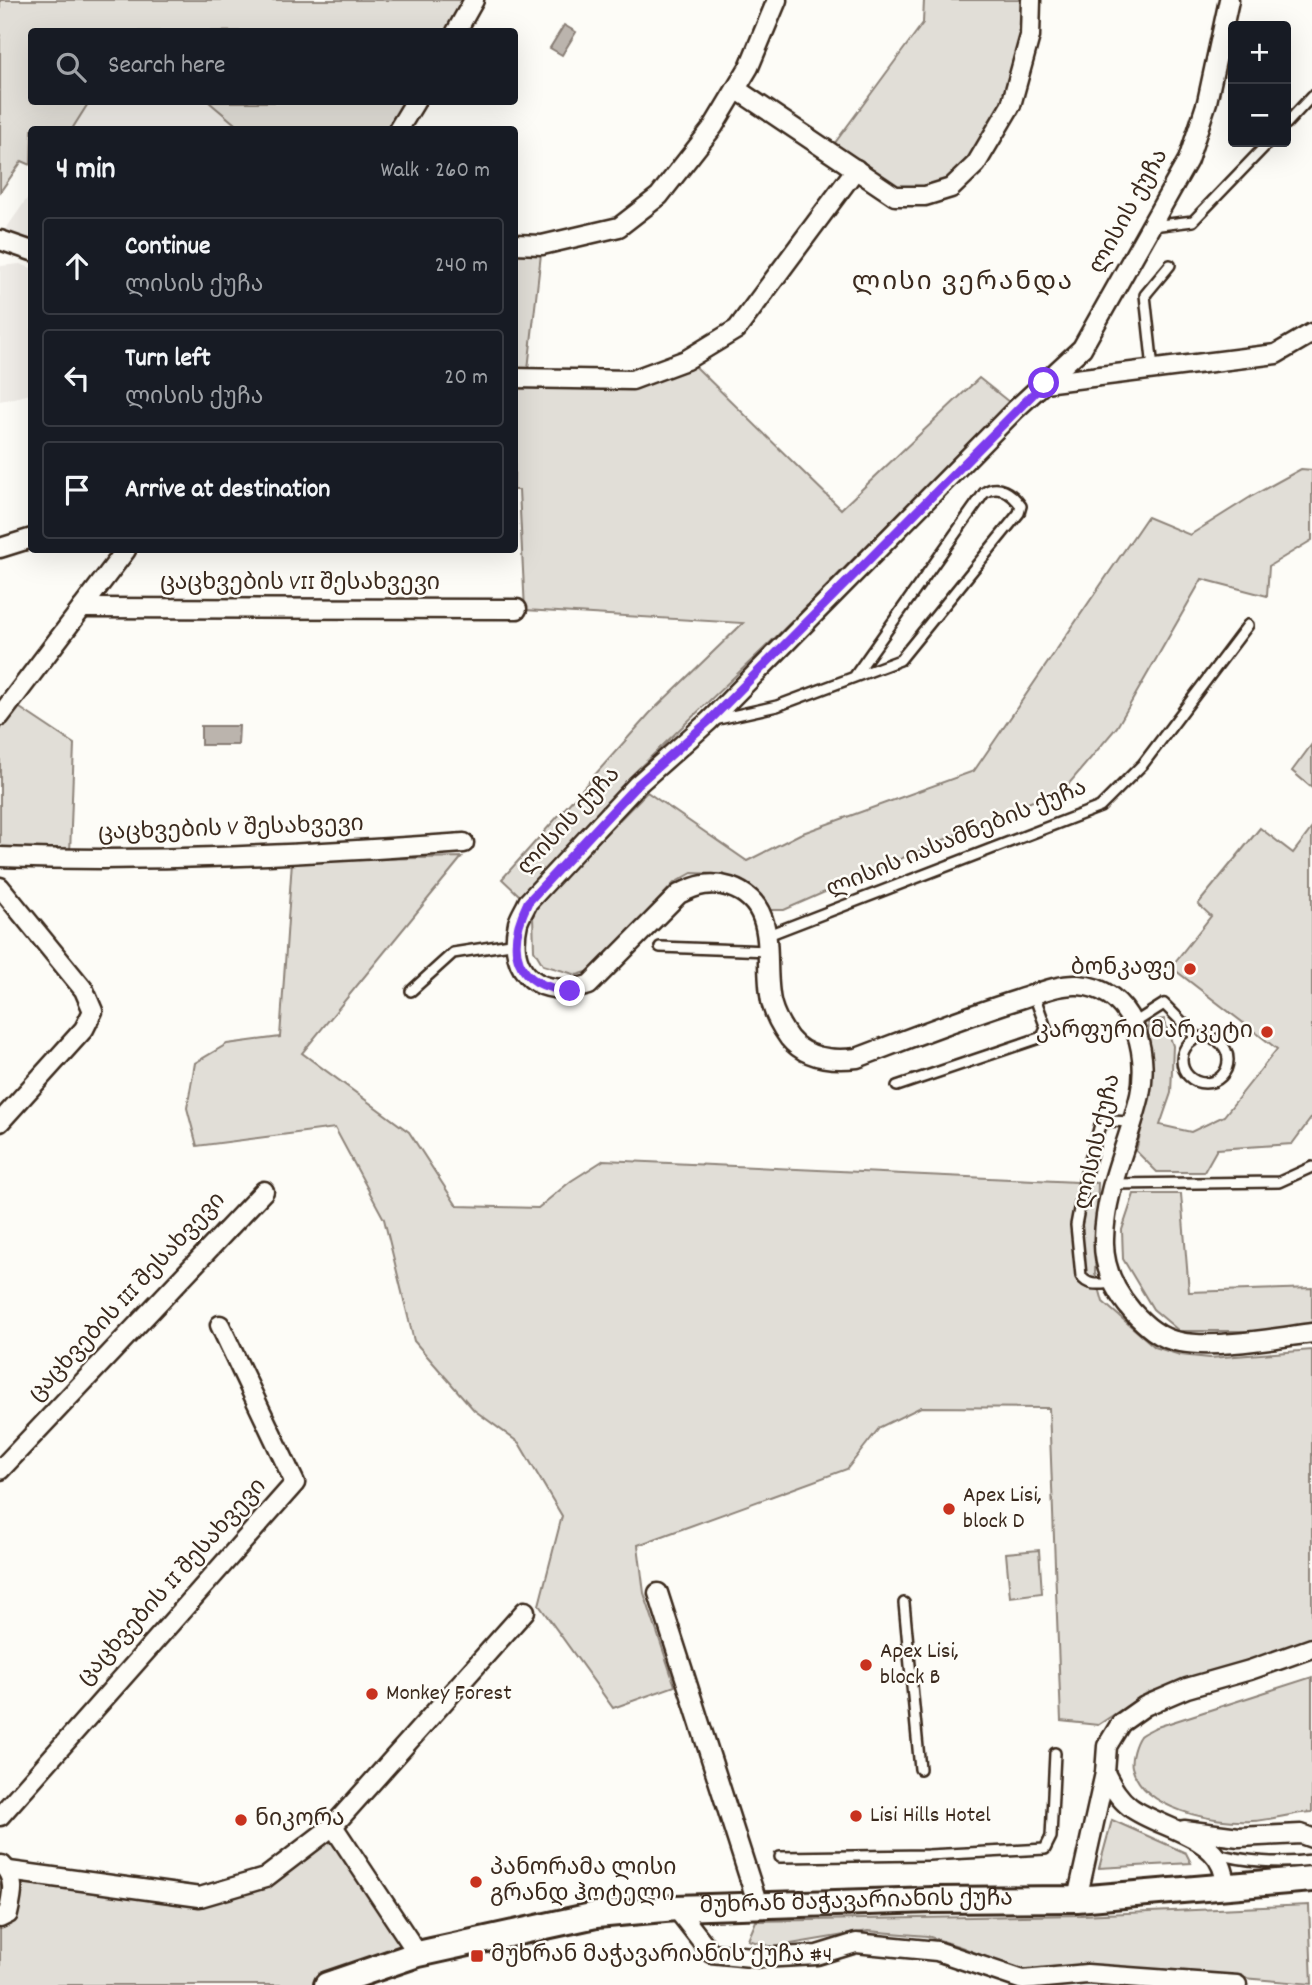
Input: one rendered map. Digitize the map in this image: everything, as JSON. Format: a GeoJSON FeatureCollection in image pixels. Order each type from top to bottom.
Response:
{"type":"FeatureCollection","features":[{"type":"Feature","properties":{"kind":"main road","name":"მუხრან მაჭავარიანის ქუჩა"},"geometry":{"type":"LineString","coordinates":[[327,1985],[418,1954],[596,1916],[676,1908],[758,1905],[1077,1899],[1312,1879]]}},
{"type":"Feature","properties":{"kind":"street"},"geometry":{"type":"LineString","coordinates":[[458,28],[474,0]]}},
{"type":"Feature","properties":{"kind":"street"},"geometry":{"type":"LineString","coordinates":[[518,244],[542,245],[618,227],[659,196],[713,127],[736,89],[749,67],[777,0]]}},
{"type":"Feature","properties":{"kind":"street"},"geometry":{"type":"LineString","coordinates":[[736,89],[895,196],[925,196],[950,188],[976,164],[1011,105],[1030,36],[1031,0]]}},
{"type":"Feature","properties":{"kind":"street","name":"ლისის ქუჩა"},"geometry":{"type":"LineString","coordinates":[[1229,0],[1207,102],[1188,160],[1082,348],[1044,383],[709,721],[637,785],[528,902],[519,922],[517,943],[519,962],[531,979],[550,989],[570,991],[589,985],[679,894],[697,884],[714,883],[733,888],[753,901],[762,917],[768,943],[772,1005],[782,1028],[796,1046],[816,1057],[836,1060],[857,1058],[975,1013],[1054,988],[1077,985],[1097,988],[1114,998],[1130,1014],[1141,1057],[1140,1093],[1112,1184],[1104,1238],[1105,1262],[1122,1300],[1155,1333],[1178,1342],[1204,1344],[1312,1333]]}},
{"type":"Feature","properties":{"kind":"street"},"geometry":{"type":"LineString","coordinates":[[400,126],[413,105]]}},
{"type":"Feature","properties":{"kind":"street"},"geometry":{"type":"LineString","coordinates":[[518,378],[632,380],[686,360],[737,329],[856,169]]}},
{"type":"Feature","properties":{"kind":"street"},"geometry":{"type":"LineString","coordinates":[[0,240],[28,250]]}},
{"type":"Feature","properties":{"kind":"street"},"geometry":{"type":"LineString","coordinates":[[1044,383],[1276,354],[1312,333]]}},
{"type":"Feature","properties":{"kind":"street"},"geometry":{"type":"LineString","coordinates":[[0,548],[28,539]]}},
{"type":"Feature","properties":{"kind":"street"},"geometry":{"type":"LineString","coordinates":[[4,707],[124,553]]}},
{"type":"Feature","properties":{"kind":"street","name":"ცაცხვების VII შესახვევი"},"geometry":{"type":"LineString","coordinates":[[82,608],[517,609]]}},
{"type":"Feature","properties":{"kind":"street","name":"ცაცხვების V შესახვევი"},"geometry":{"type":"LineString","coordinates":[[0,857],[73,859],[292,855],[464,843]]}},
{"type":"Feature","properties":{"kind":"street"},"geometry":{"type":"LineString","coordinates":[[0,887],[85,990],[93,1011],[84,1029],[0,1122]]}},
{"type":"Feature","properties":{"kind":"street","name":"ცაცხვების III შესახვევი"},"geometry":{"type":"LineString","coordinates":[[0,1470],[264,1191]]}},
{"type":"Feature","properties":{"kind":"street","name":"ცაცხვების II შესახვევი"},"geometry":{"type":"LineString","coordinates":[[0,1816],[295,1483],[220,1325]]}},
{"type":"Feature","properties":{"kind":"street"},"geometry":{"type":"LineString","coordinates":[[658,1593],[758,1905]]}},
{"type":"Feature","properties":{"kind":"street"},"geometry":{"type":"LineString","coordinates":[[0,1918],[8,1914],[13,1893],[5,1867],[200,1897],[265,1878],[333,1826],[525,1611]]}},
{"type":"Feature","properties":{"kind":"street"},"geometry":{"type":"LineString","coordinates":[[1077,1899],[1105,1773],[1107,1746],[1121,1723],[1145,1706],[1187,1688],[1312,1648]]}},
{"type":"Feature","properties":{"kind":"street"},"geometry":{"type":"LineString","coordinates":[[1105,1773],[1116,1794],[1132,1808],[1196,1840],[1213,1853],[1221,1863],[1227,1886]]}},
{"type":"Feature","properties":{"kind":"street"},"geometry":{"type":"LineString","coordinates":[[1154,1820],[1190,1832],[1239,1837],[1301,1834],[1312,1838]]}},
{"type":"Feature","properties":{"kind":"street"},"geometry":{"type":"LineString","coordinates":[[333,1826],[418,1954]]}},
{"type":"Feature","properties":{"kind":"street"},"geometry":{"type":"LineString","coordinates":[[676,1908],[711,1953],[761,1958],[817,1955],[856,1943],[937,1951],[1023,1980],[1087,1974],[1237,1985]]}},
{"type":"Feature","properties":{"kind":"lane"},"geometry":{"type":"LineString","coordinates":[[1291,119],[1312,96]]}},
{"type":"Feature","properties":{"kind":"lane"},"geometry":{"type":"LineString","coordinates":[[1152,226],[1193,221],[1264,147]]}},
{"type":"Feature","properties":{"kind":"lane"},"geometry":{"type":"LineString","coordinates":[[1153,369],[1145,295],[1170,265]]}},
{"type":"Feature","properties":{"kind":"lane"},"geometry":{"type":"LineString","coordinates":[[709,721],[777,706],[900,660],[1019,513],[1021,506],[1017,500],[1000,488],[992,488],[984,493],[854,677]]}},
{"type":"Feature","properties":{"kind":"lane","name":"ლისის იასამნების ქუჩა"},"geometry":{"type":"LineString","coordinates":[[768,943],[1100,807],[1143,764],[1248,625]]}},
{"type":"Feature","properties":{"kind":"lane"},"geometry":{"type":"LineString","coordinates":[[411,991],[453,953],[517,943]]}},
{"type":"Feature","properties":{"kind":"lane"},"geometry":{"type":"LineString","coordinates":[[660,947],[768,943]]}},
{"type":"Feature","properties":{"kind":"lane"},"geometry":{"type":"LineString","coordinates":[[897,1086],[1042,1037],[1046,1028],[1034,995]]}},
{"type":"Feature","properties":{"kind":"lane"},"geometry":{"type":"LineString","coordinates":[[1134,1023],[1164,1004],[1198,1038],[1213,1039],[1225,1048],[1228,1063],[1225,1071],[1215,1081],[1200,1082],[1184,1068],[1182,1061],[1186,1047],[1198,1038]]}},
{"type":"Feature","properties":{"kind":"lane"},"geometry":{"type":"LineString","coordinates":[[1113,1283],[1085,1283],[1080,1276],[1076,1225],[1085,1177],[1100,1125],[1111,1121],[1131,1122]]}},
{"type":"Feature","properties":{"kind":"lane"},"geometry":{"type":"LineString","coordinates":[[1112,1184],[1279,1182],[1312,1167]]}},
{"type":"Feature","properties":{"kind":"lane"},"geometry":{"type":"LineString","coordinates":[[904,1603],[920,1769]]}},
{"type":"Feature","properties":{"kind":"lane"},"geometry":{"type":"LineString","coordinates":[[780,1857],[928,1855],[1045,1849],[1051,1837],[1055,1753]]}},
{"type":"Feature","properties":{"kind":"lane"},"geometry":{"type":"LineString","coordinates":[[1213,1853],[1236,1859],[1299,1862],[1312,1860]]}},
{"type":"Feature","properties":{"kind":"shaded area"},"geometry":{"type":"Polygon","coordinates":[[[0,0],[474,0],[458,28],[28,28],[28,105],[87,105],[74,126],[28,126],[28,164],[22,161],[0,192],[0,0]]]}},
{"type":"Feature","properties":{"kind":"shaded area"},"geometry":{"type":"Polygon","coordinates":[[[924,0],[1031,0],[1011,105],[951,188],[895,196],[829,151],[923,23],[924,0]]]}},
{"type":"Feature","properties":{"kind":"shaded area"},"geometry":{"type":"Polygon","coordinates":[[[564,25],[576,32],[562,55],[550,48],[564,25]]]}},
{"type":"Feature","properties":{"kind":"shaded area"},"geometry":{"type":"Polygon","coordinates":[[[87,105],[213,105],[237,126],[74,126],[87,105]]]}},
{"type":"Feature","properties":{"kind":"shaded area"},"geometry":{"type":"Polygon","coordinates":[[[213,105],[413,105],[400,126],[237,126],[213,105]]]}},
{"type":"Feature","properties":{"kind":"shaded area"},"geometry":{"type":"Polygon","coordinates":[[[28,197],[28,252],[1,236],[28,197]]]}},
{"type":"Feature","properties":{"kind":"shaded area"},"geometry":{"type":"Polygon","coordinates":[[[518,244],[542,245],[527,378],[518,378],[518,244]]]}},
{"type":"Feature","properties":{"kind":"shaded area"},"geometry":{"type":"Polygon","coordinates":[[[20,264],[28,267],[28,395],[0,401],[0,266],[20,264]]]}},
{"type":"Feature","properties":{"kind":"shaded area"},"geometry":{"type":"Polygon","coordinates":[[[694,365],[841,509],[979,378],[1009,402],[780,633],[633,774],[520,896],[502,879],[650,713],[743,623],[525,610],[518,490],[518,385],[694,365]]]}},
{"type":"Feature","properties":{"kind":"shaded area"},"geometry":{"type":"Polygon","coordinates":[[[1301,469],[1312,470],[1312,540],[1269,566],[1267,596],[1202,579],[1117,727],[1067,786],[784,910],[770,910],[759,894],[717,874],[692,873],[674,883],[593,970],[577,975],[543,965],[534,950],[533,916],[541,900],[647,792],[747,861],[800,834],[974,771],[1147,517],[1190,535],[1301,469]]]}},
{"type":"Feature","properties":{"kind":"shaded area"},"geometry":{"type":"Polygon","coordinates":[[[11,702],[74,744],[70,854],[0,855],[0,716],[11,702]]]}},
{"type":"Feature","properties":{"kind":"shaded area"},"geometry":{"type":"Polygon","coordinates":[[[201,726],[239,726],[238,745],[201,745],[201,726]]]}},
{"type":"Feature","properties":{"kind":"shaded area"},"geometry":{"type":"Polygon","coordinates":[[[1312,744],[1312,788],[1292,771],[1312,744]]]}},
{"type":"Feature","properties":{"kind":"shaded area"},"geometry":{"type":"Polygon","coordinates":[[[1260,828],[1293,853],[1312,828],[1312,1117],[1292,1144],[1217,1149],[1204,1172],[1157,1172],[1136,1151],[1152,1084],[1148,1021],[1164,1019],[1173,1046],[1171,1093],[1160,1125],[1191,1132],[1224,1116],[1277,1049],[1171,967],[1211,916],[1198,904],[1260,828]]]}},
{"type":"Feature","properties":{"kind":"shaded area"},"geometry":{"type":"Polygon","coordinates":[[[462,857],[302,1053],[409,1132],[457,1206],[538,1208],[571,1181],[604,1160],[1098,1183],[1095,1273],[1103,1302],[1155,1347],[1180,1355],[1210,1358],[1312,1350],[1312,1641],[1292,1650],[1147,1693],[1098,1725],[1061,1721],[1049,1408],[921,1407],[880,1427],[847,1469],[638,1545],[644,1593],[675,1686],[613,1708],[539,1605],[562,1516],[519,1443],[474,1410],[414,1341],[384,1219],[335,1128],[197,1146],[187,1108],[195,1063],[227,1044],[280,1037],[292,861],[462,857]]]}},
{"type":"Feature","properties":{"kind":"shaded area"},"geometry":{"type":"Polygon","coordinates":[[[1134,1194],[1181,1194],[1189,1292],[1312,1288],[1312,1327],[1264,1331],[1179,1331],[1153,1309],[1123,1259],[1122,1230],[1134,1194]]]}},
{"type":"Feature","properties":{"kind":"shaded area"},"geometry":{"type":"Polygon","coordinates":[[[1039,1550],[1042,1593],[1010,1597],[1006,1553],[1039,1550]]]}},
{"type":"Feature","properties":{"kind":"shaded area"},"geometry":{"type":"Polygon","coordinates":[[[1312,1677],[1312,1812],[1252,1821],[1200,1816],[1165,1804],[1139,1782],[1132,1767],[1132,1760],[1136,1743],[1143,1734],[1154,1728],[1312,1677]]]}},
{"type":"Feature","properties":{"kind":"shaded area"},"geometry":{"type":"Polygon","coordinates":[[[1112,1820],[1186,1853],[1191,1863],[1099,1868],[1112,1820]]]}},
{"type":"Feature","properties":{"kind":"shaded area"},"geometry":{"type":"Polygon","coordinates":[[[333,1826],[418,1954],[328,1985],[0,1985],[0,1863],[200,1897],[265,1878],[333,1826]]]}},
{"type":"Feature","properties":{"kind":"shaded area"},"geometry":{"type":"Polygon","coordinates":[[[1309,1905],[1312,1984],[1083,1964],[1024,1972],[927,1936],[868,1931],[773,1947],[748,1940],[756,1921],[1081,1915],[1309,1905]]]}},
{"type":"Feature","properties":{"kind":"place","name":"ბონკაფე"},"geometry":{"type":"Point","coordinates":[1190,969]}},
{"type":"Feature","properties":{"kind":"place","name":"კარფური მარკეტი"},"geometry":{"type":"Point","coordinates":[1267,1032]}},
{"type":"Feature","properties":{"kind":"place","name":"Apex Lisi, block D"},"geometry":{"type":"Point","coordinates":[949,1509]}},
{"type":"Feature","properties":{"kind":"place","name":"Apex Lisi, block B"},"geometry":{"type":"Point","coordinates":[866,1665]}},
{"type":"Feature","properties":{"kind":"place","name":"Monkey Forest"},"geometry":{"type":"Point","coordinates":[372,1694]}},
{"type":"Feature","properties":{"kind":"place","name":"Lisi Hills Hotel"},"geometry":{"type":"Point","coordinates":[856,1816]}},
{"type":"Feature","properties":{"kind":"place","name":"ნიკორა"},"geometry":{"type":"Point","coordinates":[241,1820]}},
{"type":"Feature","properties":{"kind":"place","name":"პანორამა ლისი გრანდ ჰოტელი"},"geometry":{"type":"Point","coordinates":[476,1882]}},
{"type":"Feature","properties":{"kind":"place","name":"მუხრან მაჭავარიანის ქუჩა #4"},"geometry":{"type":"Point","coordinates":[477,1956]}},
{"type":"Feature","properties":{"kind":"district","name":"ლისი ვერანდა"},"geometry":{"type":"Point","coordinates":[963,283]}},
{"type":"Feature","properties":{"kind":"route"},"geometry":{"type":"LineString","coordinates":[[570,991],[550,989],[531,979],[519,962],[519,922],[528,902],[637,785],[709,721],[1044,383]]}}]}
